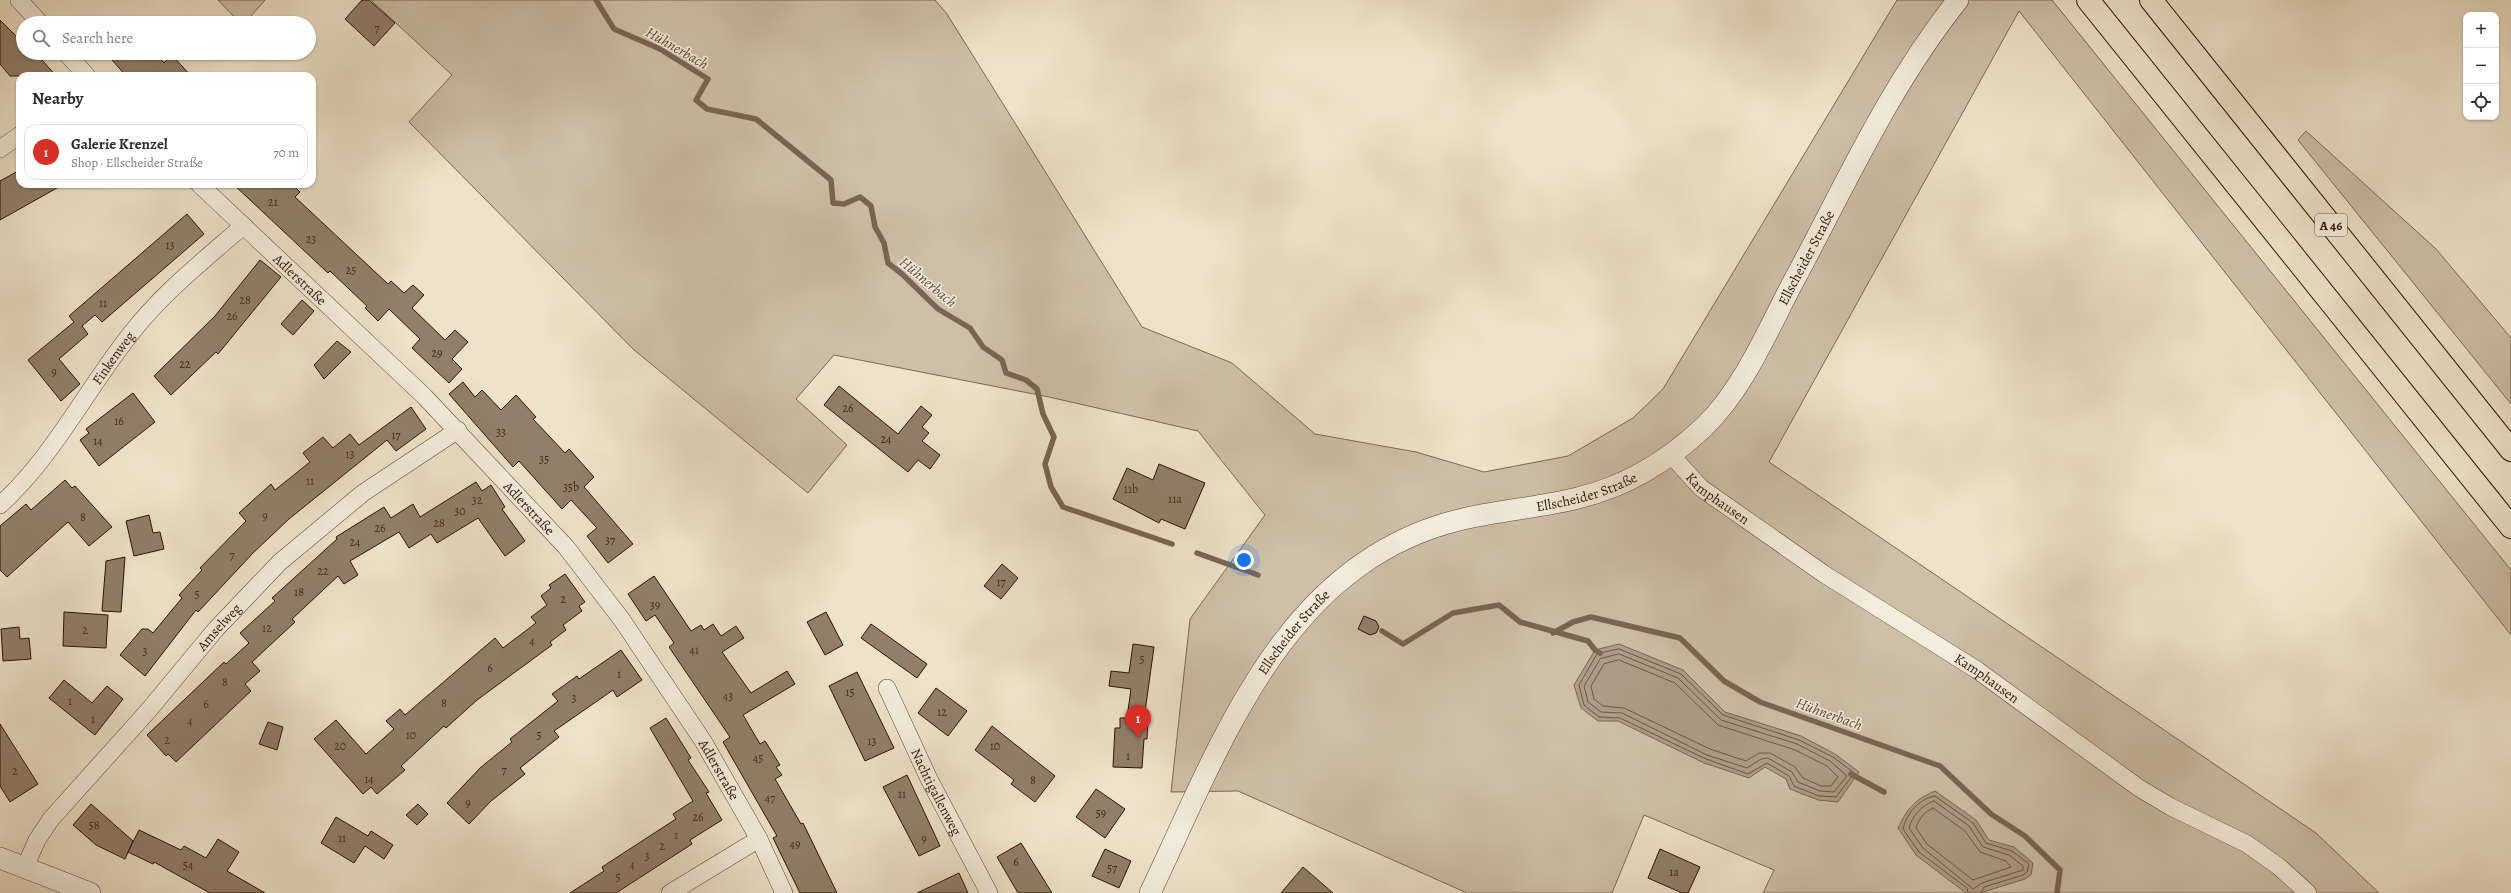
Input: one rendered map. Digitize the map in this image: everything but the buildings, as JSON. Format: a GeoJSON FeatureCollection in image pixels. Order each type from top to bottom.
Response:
{"type":"FeatureCollection","features":[{"type":"Feature","properties":{"kind":"highway"},"geometry":{"type":"LineString","coordinates":[[2088,0],[2511,527]]}},
{"type":"Feature","properties":{"kind":"highway","name":"A 46"},"geometry":{"type":"LineString","coordinates":[[2151,0],[2511,450]]}},
{"type":"Feature","properties":{"kind":"street"},"geometry":{"type":"LineString","coordinates":[[19,0],[34,16]]}},
{"type":"Feature","properties":{"kind":"street","name":"Ellscheider Straße"},"geometry":{"type":"LineString","coordinates":[[1150,893],[1225,736],[1255,682],[1291,630],[1320,597],[1345,575],[1378,552],[1421,531],[1467,518],[1579,498],[1637,477],[1671,455],[1707,424],[1741,378],[1885,110],[1915,61],[1958,0]]}},
{"type":"Feature","properties":{"kind":"street"},"geometry":{"type":"LineString","coordinates":[[72,60],[83,72]]}},
{"type":"Feature","properties":{"kind":"street"},"geometry":{"type":"LineString","coordinates":[[0,149],[16,138]]}},
{"type":"Feature","properties":{"kind":"street","name":"Adlerstraße"},"geometry":{"type":"LineString","coordinates":[[203,188],[458,430],[566,547],[622,620],[703,741],[759,839],[784,893]]}},
{"type":"Feature","properties":{"kind":"street","name":"Finkenweg"},"geometry":{"type":"LineString","coordinates":[[0,505],[16,491],[64,430],[129,335],[180,282],[243,226]]}},
{"type":"Feature","properties":{"kind":"street","name":"Amselweg"},"geometry":{"type":"LineString","coordinates":[[25,867],[37,840],[51,818],[125,737],[216,629],[280,562],[363,493],[458,430]]}},
{"type":"Feature","properties":{"kind":"street","name":"Kamphausen"},"geometry":{"type":"LineString","coordinates":[[1671,455],[1701,488],[1824,574],[1977,670],[2139,788],[2171,807],[2247,844],[2278,866],[2308,893]]}},
{"type":"Feature","properties":{"kind":"street","name":"Nachtigallenweg"},"geometry":{"type":"LineString","coordinates":[[887,688],[929,779],[989,893]]}},
{"type":"Feature","properties":{"kind":"street"},"geometry":{"type":"LineString","coordinates":[[670,893],[759,839]]}},
{"type":"Feature","properties":{"kind":"street"},"geometry":{"type":"LineString","coordinates":[[0,858],[90,893]]}},
{"type":"Feature","properties":{"kind":"shaded area"},"geometry":{"type":"Polygon","coordinates":[[[218,0],[265,0],[251,16],[233,16],[218,0]]]}},
{"type":"Feature","properties":{"kind":"shaded area"},"geometry":{"type":"Polygon","coordinates":[[[371,0],[935,0],[947,14],[1142,327],[1232,363],[1315,434],[1416,452],[1484,472],[1568,456],[1633,418],[1663,389],[1897,0],[2052,0],[2511,570],[2511,635],[2019,11],[1769,462],[2316,833],[2379,893],[1763,893],[1774,870],[1644,815],[1612,893],[1467,893],[1238,791],[1171,792],[1190,619],[1265,515],[1198,431],[1049,397],[834,355],[796,399],[847,445],[808,493],[633,349],[409,122],[452,75],[371,0]]]}},
{"type":"Feature","properties":{"kind":"shaded area"},"geometry":{"type":"Polygon","coordinates":[[[2306,131],[2436,249],[2511,338],[2511,404],[2298,140],[2306,131]]]}},
{"type":"Feature","properties":{"kind":"water"},"geometry":{"type":"Polygon","coordinates":[[[1619,644],[1683,670],[1725,712],[1801,736],[1835,754],[1859,772],[1838,802],[1818,800],[1790,789],[1786,779],[1765,767],[1749,778],[1704,763],[1618,721],[1598,721],[1581,708],[1574,685],[1595,650],[1619,644]]]}},
{"type":"Feature","properties":{"kind":"water"},"geometry":{"type":"Polygon","coordinates":[[[1935,791],[1976,820],[1989,840],[2014,847],[2033,863],[2031,875],[2025,879],[1980,893],[1966,893],[1916,855],[1898,828],[1912,805],[1935,791]]]}},
{"type":"Feature","properties":{"kind":"waterway","name":"Hühnerbach"},"geometry":{"type":"LineString","coordinates":[[596,0],[614,29],[660,49],[708,79],[696,100],[707,109],[756,119],[831,180],[833,203],[844,204],[860,197],[871,206],[875,227],[884,243],[888,263],[902,274],[938,309],[970,328],[983,347],[1002,360],[1006,373],[1026,380],[1037,389],[1043,414],[1054,437],[1045,464],[1051,487],[1063,507],[1172,544]]}},
{"type":"Feature","properties":{"kind":"waterway","name":"Hühnerbach"},"geometry":{"type":"LineString","coordinates":[[1197,553],[1258,575]]}},
{"type":"Feature","properties":{"kind":"waterway","name":"Hühnerbach"},"geometry":{"type":"LineString","coordinates":[[1382,631],[1403,644],[1453,613],[1499,605],[1520,622],[1588,641],[1595,650],[1600,653]]}},
{"type":"Feature","properties":{"kind":"waterway","name":"Hühnerbach"},"geometry":{"type":"LineString","coordinates":[[1553,633],[1573,622],[1591,617],[1680,638],[1724,681],[1760,702],[1940,766],[1991,814],[2025,836],[2060,870],[2057,893]]}},
{"type":"Feature","properties":{"kind":"waterway"},"geometry":{"type":"LineString","coordinates":[[1851,774],[1884,792]]}},
{"type":"Feature","properties":{"kind":"place","name":"Galerie Krenzel"},"geometry":{"type":"Point","coordinates":[1138,738]}}]}
